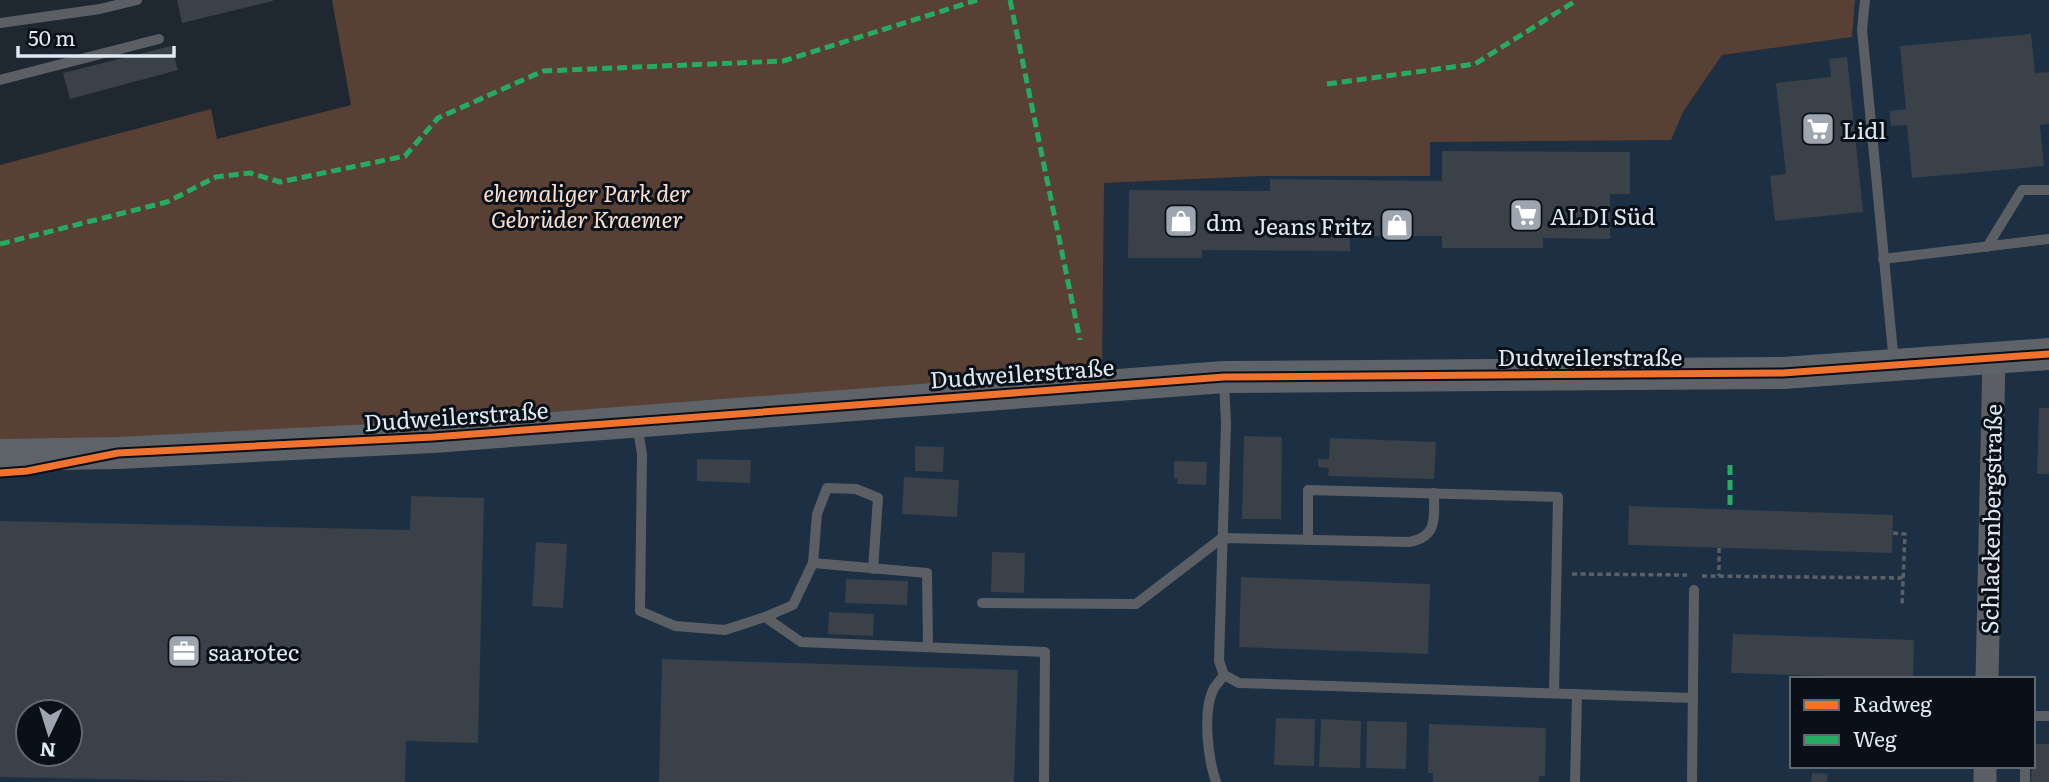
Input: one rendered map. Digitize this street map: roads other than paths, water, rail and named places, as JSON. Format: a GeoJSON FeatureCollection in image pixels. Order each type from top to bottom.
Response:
{"type":"FeatureCollection","features":[{"type":"Feature","properties":{"kind":"main road","name":"Dudweilerstraße"},"geometry":{"type":"LineString","coordinates":[[6,461],[419,438],[1224,377],[1717,375],[1895,366],[2049,354]]}},
{"type":"Feature","properties":{"kind":"street","name":"Schlackenbergstraße"},"geometry":{"type":"LineString","coordinates":[[1987,677],[1994,358]]}},
{"type":"Feature","properties":{"kind":"lane"},"geometry":{"type":"LineString","coordinates":[[0,23],[100,9],[138,0]]}},
{"type":"Feature","properties":{"kind":"lane"},"geometry":{"type":"LineString","coordinates":[[1865,0],[1862,29],[1895,366]]}},
{"type":"Feature","properties":{"kind":"lane"},"geometry":{"type":"LineString","coordinates":[[0,80],[159,39]]}},
{"type":"Feature","properties":{"kind":"lane"},"geometry":{"type":"LineString","coordinates":[[1987,247],[2022,190],[2049,190]]}},
{"type":"Feature","properties":{"kind":"lane"},"geometry":{"type":"LineString","coordinates":[[1883,259],[2049,239]]}},
{"type":"Feature","properties":{"kind":"lane"},"geometry":{"type":"LineString","coordinates":[[1224,377],[1226,424],[1219,661],[1224,675],[1239,683],[1693,698]]}},
{"type":"Feature","properties":{"kind":"lane"},"geometry":{"type":"LineString","coordinates":[[637,421],[642,454],[640,611],[675,626],[725,629],[793,605],[813,564],[817,514],[827,488],[856,489],[878,498],[873,569]]}},
{"type":"Feature","properties":{"kind":"lane"},"geometry":{"type":"LineString","coordinates":[[1308,540],[1308,489],[1558,497],[1554,693]]}},
{"type":"Feature","properties":{"kind":"lane"},"geometry":{"type":"LineString","coordinates":[[982,603],[1136,604],[1222,538],[1409,542],[1423,540],[1431,531],[1434,520],[1434,493]]}},
{"type":"Feature","properties":{"kind":"lane"},"geometry":{"type":"LineString","coordinates":[[813,564],[927,573],[928,647]]}},
{"type":"Feature","properties":{"kind":"lane"},"geometry":{"type":"LineString","coordinates":[[1692,782],[1693,590]]}},
{"type":"Feature","properties":{"kind":"lane"},"geometry":{"type":"LineString","coordinates":[[765,617],[801,642],[1045,652],[1044,782]]}},
{"type":"Feature","properties":{"kind":"lane"},"geometry":{"type":"LineString","coordinates":[[1216,782],[1208,750],[1209,702],[1224,675]]}},
{"type":"Feature","properties":{"kind":"lane"},"geometry":{"type":"LineString","coordinates":[[1575,782],[1577,694]]}},
{"type":"Feature","properties":{"kind":"place","name":"Lidl"},"geometry":{"type":"Point","coordinates":[1818,129]}},
{"type":"Feature","properties":{"kind":"place","name":"ALDI Süd"},"geometry":{"type":"Point","coordinates":[1526,215]}},
{"type":"Feature","properties":{"kind":"place","name":"dm"},"geometry":{"type":"Point","coordinates":[1181,221]}},
{"type":"Feature","properties":{"kind":"place","name":"Jeans Fritz"},"geometry":{"type":"Point","coordinates":[1397,225]}},
{"type":"Feature","properties":{"kind":"place","name":"saarotec"},"geometry":{"type":"Point","coordinates":[184,651]}},
{"type":"Feature","properties":{"kind":"park label","name":"ehemaliger Park der Gebrüder Kraemer"},"geometry":{"type":"Point","coordinates":[587,205]}}]}
